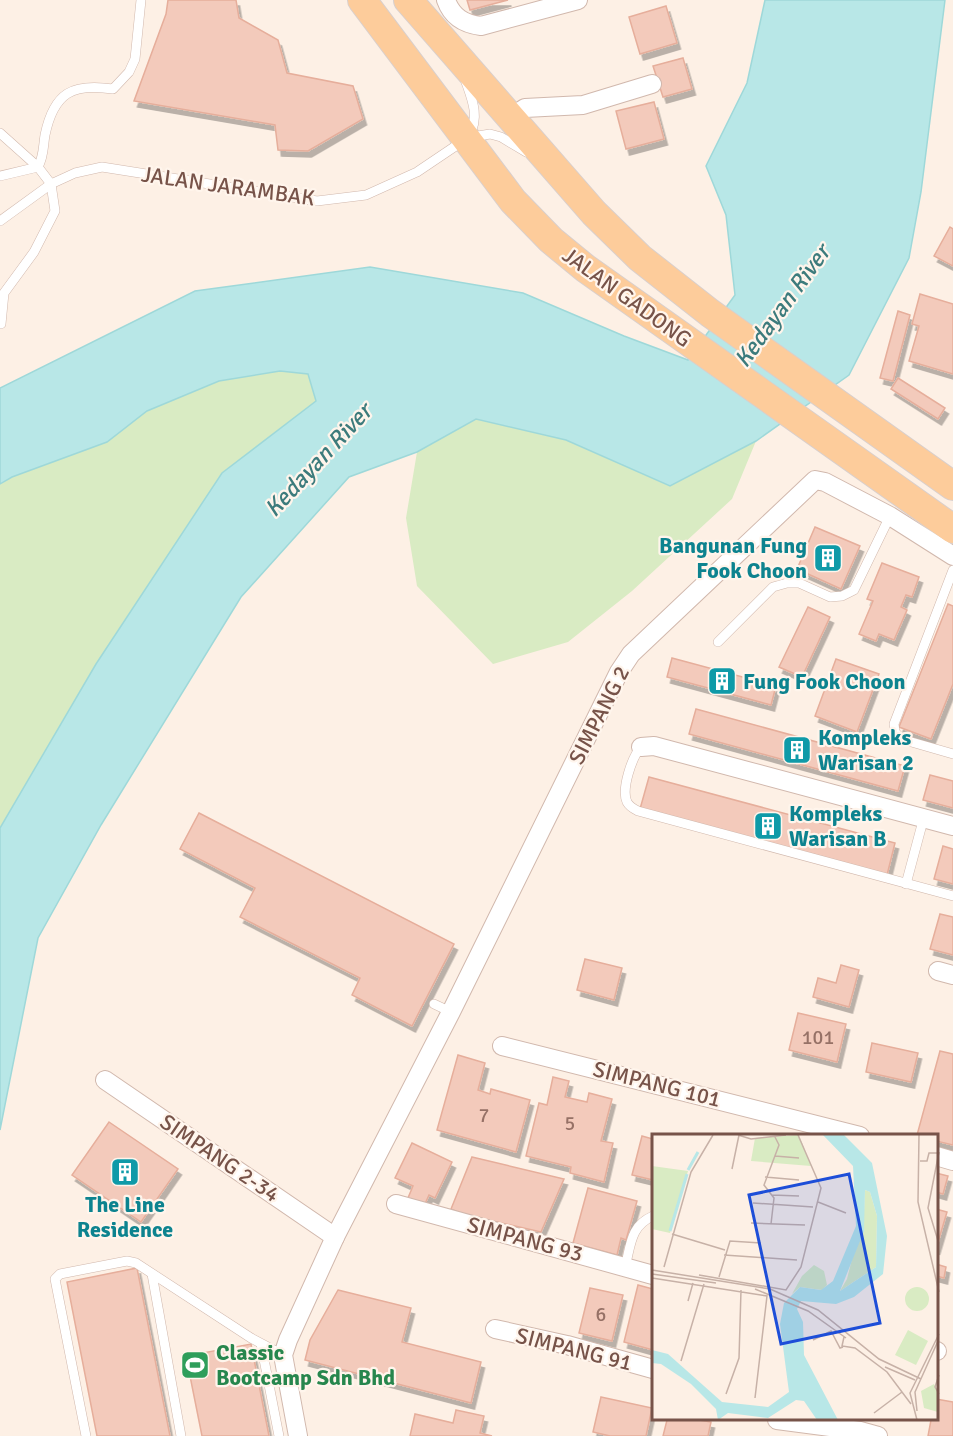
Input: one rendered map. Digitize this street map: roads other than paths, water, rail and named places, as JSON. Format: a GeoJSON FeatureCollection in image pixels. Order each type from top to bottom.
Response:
{"type":"FeatureCollection","features":[{"type":"Feature","properties":{"kind":"main road","name":"JALAN GADONG"},"geometry":{"type":"LineString","coordinates":[[362,0],[513,201],[551,240],[893,503],[953,529]]}},
{"type":"Feature","properties":{"kind":"main road","name":"JALAN GADONG"},"geometry":{"type":"LineString","coordinates":[[408,0],[594,213],[640,258],[710,313],[953,486]]}},
{"type":"Feature","properties":{"kind":"street"},"geometry":{"type":"LineString","coordinates":[[446,0],[458,19],[469,25],[481,26],[578,0]]}},
{"type":"Feature","properties":{"kind":"street"},"geometry":{"type":"LineString","coordinates":[[511,117],[525,108],[584,105],[652,84]]}},
{"type":"Feature","properties":{"kind":"street","name":"SIMPANG 2"},"geometry":{"type":"LineString","coordinates":[[283,1355],[335,1237],[452,1012],[631,654],[815,480],[893,503]]}},
{"type":"Feature","properties":{"kind":"street"},"geometry":{"type":"LineString","coordinates":[[893,503],[953,556]]}},
{"type":"Feature","properties":{"kind":"street"},"geometry":{"type":"LineString","coordinates":[[641,747],[654,746],[953,826]]}},
{"type":"Feature","properties":{"kind":"street","name":"SIMPANG 101"},"geometry":{"type":"LineString","coordinates":[[502,1046],[809,1130],[843,1134]]}},
{"type":"Feature","properties":{"kind":"street","name":"SIMPANG 2-34"},"geometry":{"type":"LineString","coordinates":[[105,1080],[335,1237]]}},
{"type":"Feature","properties":{"kind":"street"},"geometry":{"type":"LineString","coordinates":[[938,1157],[953,1161]]}},
{"type":"Feature","properties":{"kind":"street","name":"SIMPANG 93"},"geometry":{"type":"LineString","coordinates":[[396,1204],[652,1275]]}},
{"type":"Feature","properties":{"kind":"street","name":"SIMPANG 91"},"geometry":{"type":"LineString","coordinates":[[495,1329],[567,1345],[652,1369]]}},
{"type":"Feature","properties":{"kind":"street"},"geometry":{"type":"LineString","coordinates":[[283,1355],[298,1436]]}},
{"type":"Feature","properties":{"kind":"street"},"geometry":{"type":"LineString","coordinates":[[772,1421],[782,1436]]}},
{"type":"Feature","properties":{"kind":"street"},"geometry":{"type":"LineString","coordinates":[[791,1421],[860,1431],[878,1436]]}},
{"type":"Feature","properties":{"kind":"lane"},"geometry":{"type":"LineString","coordinates":[[0,176],[38,167],[43,158],[45,135],[52,112],[61,99],[74,89],[91,86],[114,89],[129,72],[135,59],[141,0]]}},
{"type":"Feature","properties":{"kind":"lane"},"geometry":{"type":"LineString","coordinates":[[455,54],[476,116],[475,125],[466,139]]}},
{"type":"Feature","properties":{"kind":"lane"},"geometry":{"type":"LineString","coordinates":[[0,133],[38,167],[51,184],[55,211],[34,252],[4,293],[1,324]]}},
{"type":"Feature","properties":{"kind":"lane","name":"JALAN JARAMBAK"},"geometry":{"type":"LineString","coordinates":[[0,221],[51,184],[75,173],[102,167],[317,201],[366,195],[417,172],[466,139],[490,134],[501,137],[557,171]]}},
{"type":"Feature","properties":{"kind":"lane"},"geometry":{"type":"LineString","coordinates":[[718,642],[773,587],[787,583],[799,583],[830,597],[842,596],[854,590],[893,503]]}},
{"type":"Feature","properties":{"kind":"lane"},"geometry":{"type":"LineString","coordinates":[[953,570],[949,595],[894,724],[894,732],[901,738],[953,754]]}},
{"type":"Feature","properties":{"kind":"lane"},"geometry":{"type":"LineString","coordinates":[[641,747],[634,755],[625,793],[628,805],[638,811],[953,896]]}},
{"type":"Feature","properties":{"kind":"lane"},"geometry":{"type":"LineString","coordinates":[[906,884],[924,817]]}},
{"type":"Feature","properties":{"kind":"lane"},"geometry":{"type":"LineString","coordinates":[[434,1004],[452,1012]]}},
{"type":"Feature","properties":{"kind":"lane"},"geometry":{"type":"LineString","coordinates":[[625,1267],[636,1227],[652,1216]]}},
{"type":"Feature","properties":{"kind":"lane"},"geometry":{"type":"LineString","coordinates":[[86,1436],[55,1279],[60,1274],[127,1261],[136,1263],[261,1344],[283,1355]]}},
{"type":"Feature","properties":{"kind":"lane"},"geometry":{"type":"LineString","coordinates":[[152,1274],[181,1436]]}},
{"type":"Feature","properties":{"kind":"lane"},"geometry":{"type":"LineString","coordinates":[[261,1344],[279,1436]]}},
{"type":"Feature","properties":{"kind":"water","name":"Kedayan River"},"geometry":{"type":"Polygon","coordinates":[[[765,0],[945,0],[921,192],[909,258],[849,375],[756,441],[670,486],[566,440],[476,419],[417,452],[349,477],[241,597],[101,825],[38,938],[0,1130],[0,828],[96,664],[222,473],[316,401],[308,374],[280,371],[219,381],[147,411],[107,442],[12,477],[0,484],[0,388],[195,291],[370,267],[523,293],[624,336],[688,360],[735,295],[726,215],[706,166],[747,83],[765,0]]]}},
{"type":"Feature","properties":{"kind":"place","name":"Bangunan Fung Fook Choon"},"geometry":{"type":"Point","coordinates":[828,558]}},
{"type":"Feature","properties":{"kind":"place","name":"Fung Fook Choon"},"geometry":{"type":"Point","coordinates":[722,681]}},
{"type":"Feature","properties":{"kind":"place","name":"Kompleks Warisan 2"},"geometry":{"type":"Point","coordinates":[797,750]}},
{"type":"Feature","properties":{"kind":"place","name":"Kompleks Warisan B"},"geometry":{"type":"Point","coordinates":[768,826]}},
{"type":"Feature","properties":{"kind":"place","name":"The Line Residence"},"geometry":{"type":"Point","coordinates":[125,1172]}},
{"type":"Feature","properties":{"kind":"place","name":"Classic Bootcamp Sdn Bhd"},"geometry":{"type":"Point","coordinates":[195,1365]}}]}
